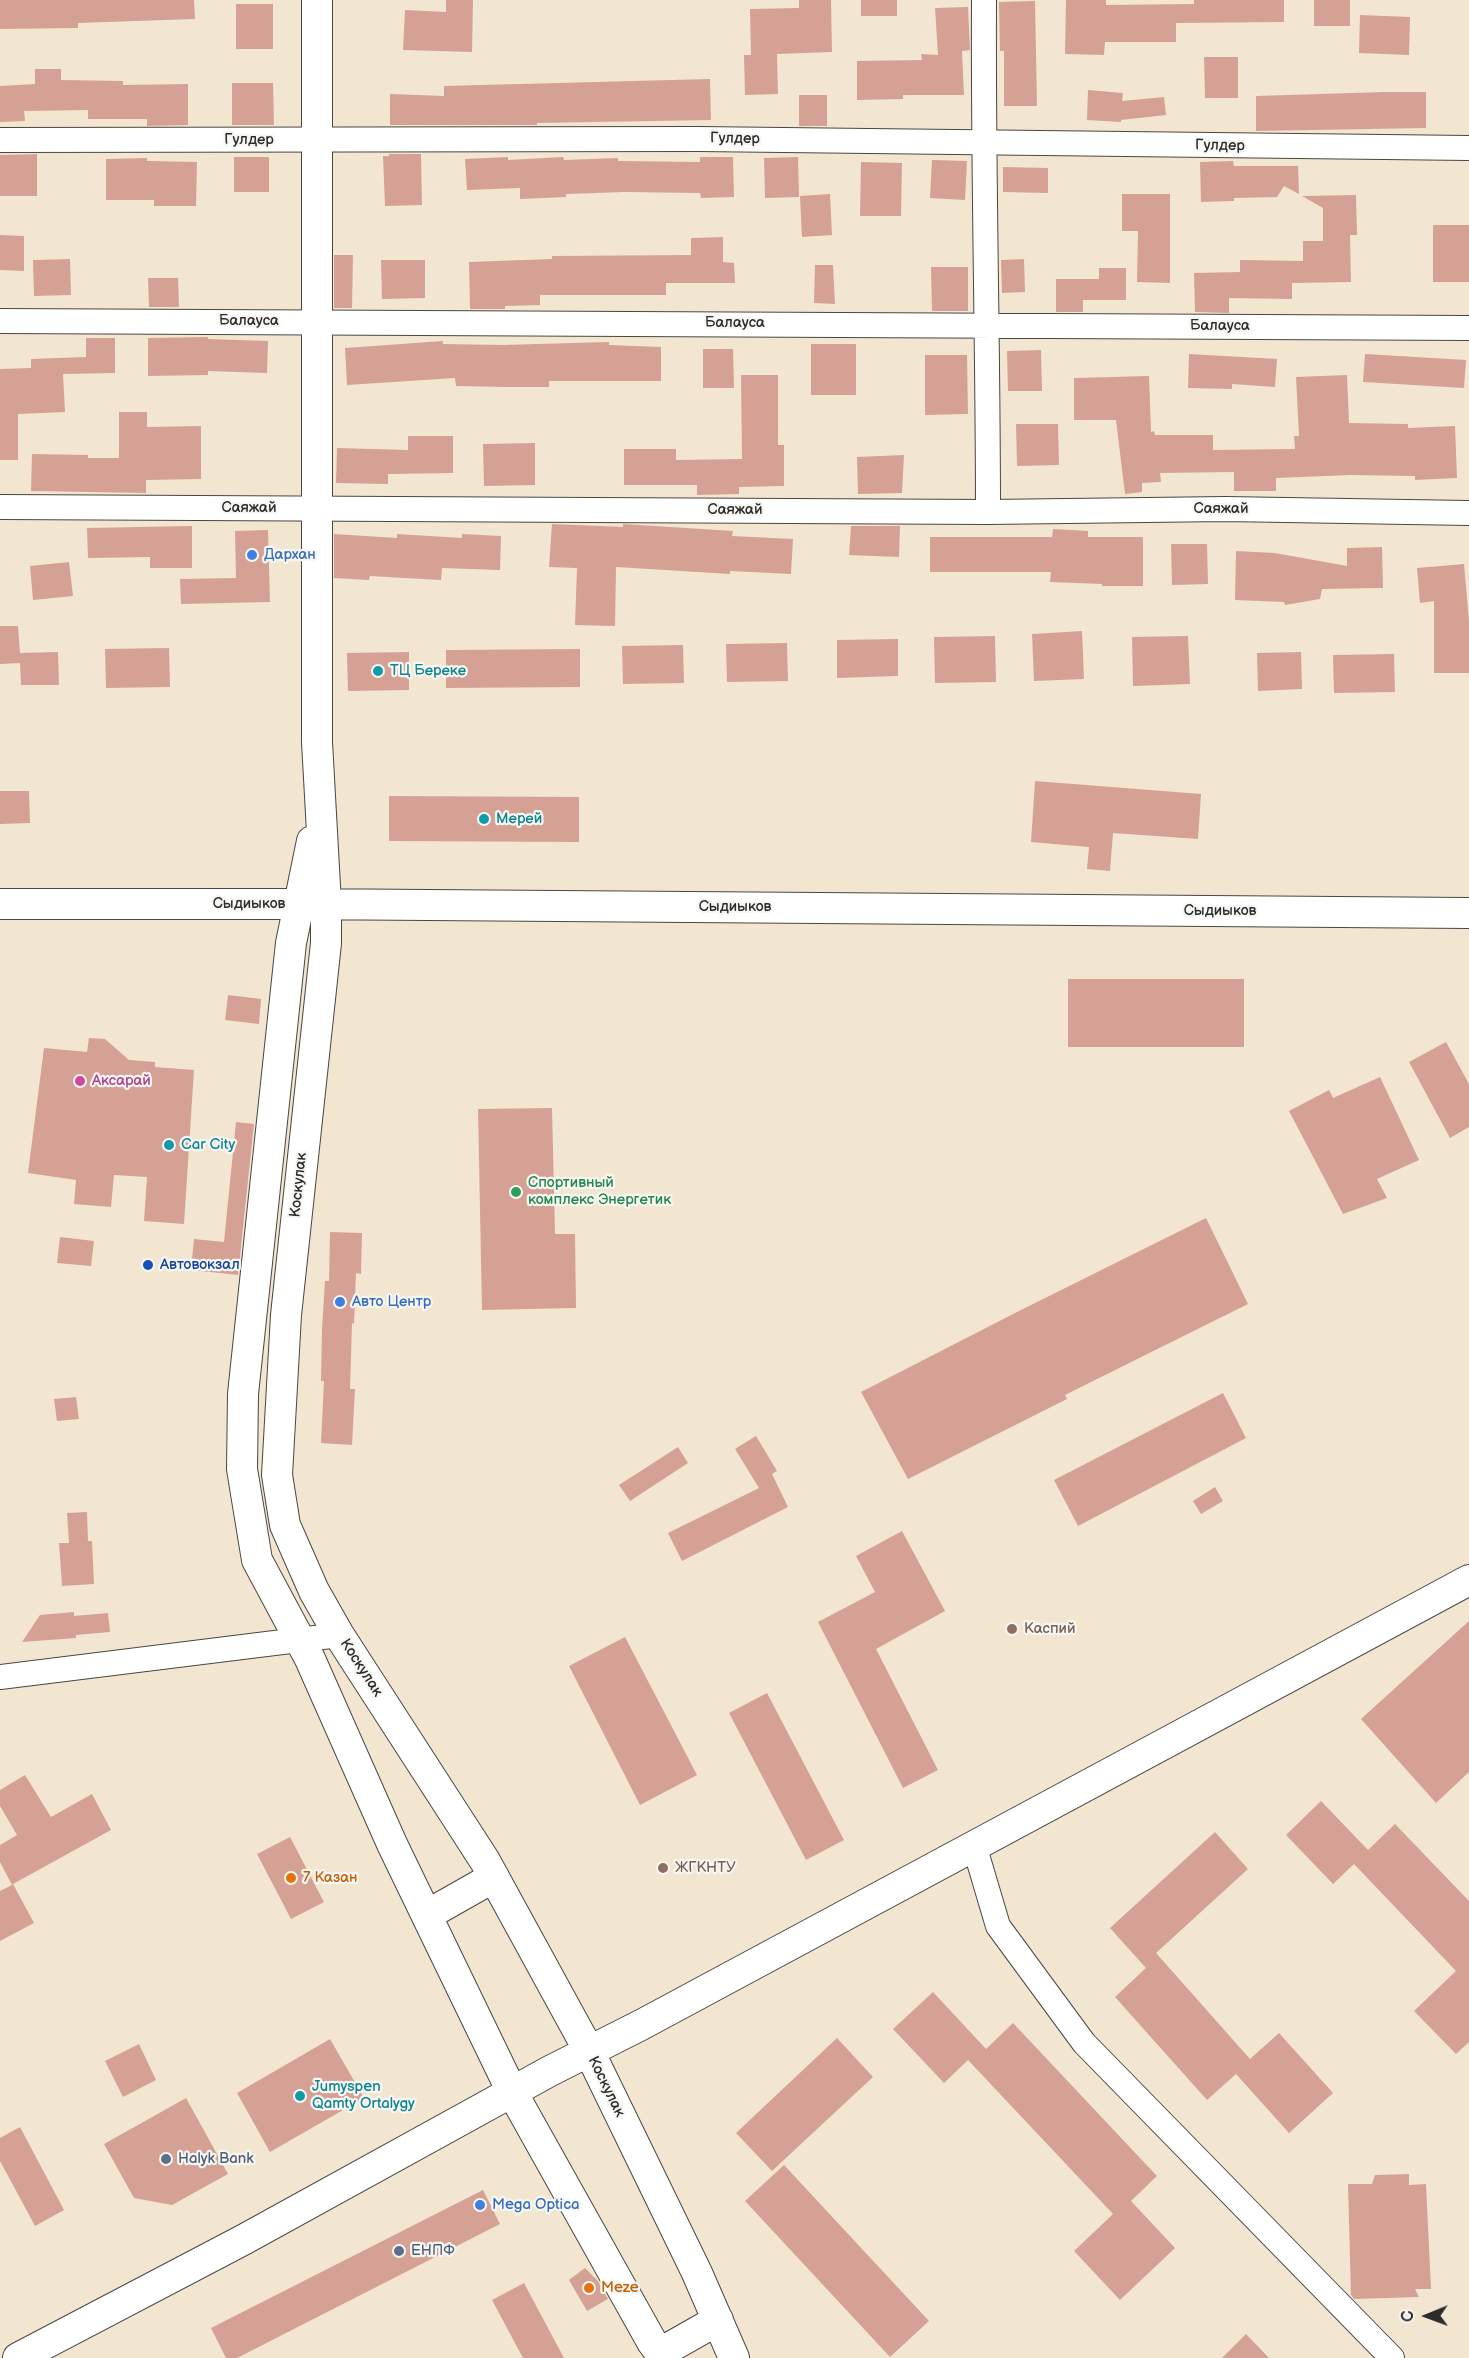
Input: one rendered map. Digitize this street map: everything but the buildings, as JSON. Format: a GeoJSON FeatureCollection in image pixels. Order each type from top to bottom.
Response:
{"type":"FeatureCollection","features":[{"type":"Feature","properties":{"kind":"street"},"geometry":{"type":"LineString","coordinates":[[317,0],[317,766],[312,904],[291,943],[243,1394],[242,1469],[257,1560],[300,1640],[392,1844],[512,2092],[662,2355],[718,2320]]}},
{"type":"Feature","properties":{"kind":"street"},"geometry":{"type":"LineString","coordinates":[[984,0],[988,512]]}},
{"type":"Feature","properties":{"kind":"street","name":"Гулдер"},"geometry":{"type":"LineString","coordinates":[[0,140],[698,139],[1469,148]]}},
{"type":"Feature","properties":{"kind":"street","name":"Балауса"},"geometry":{"type":"LineString","coordinates":[[0,321],[1469,328]]}},
{"type":"Feature","properties":{"kind":"street","name":"Саяжай"},"geometry":{"type":"LineString","coordinates":[[0,507],[988,512],[1225,509],[1469,513]]}},
{"type":"Feature","properties":{"kind":"street","name":"Сыдиыков"},"geometry":{"type":"LineString","coordinates":[[0,904],[312,904],[1469,913]]}},
{"type":"Feature","properties":{"kind":"street","name":"Коскулак"},"geometry":{"type":"LineString","coordinates":[[312,904],[326,943],[286,1316],[276,1475],[285,1525],[314,1591],[339,1635],[494,1877],[589,2051],[697,2273],[735,2358]]}},
{"type":"Feature","properties":{"kind":"street"},"geometry":{"type":"LineString","coordinates":[[18,2358],[243,2240],[512,2092],[1469,1580]]}},
{"type":"Feature","properties":{"kind":"street"},"geometry":{"type":"LineString","coordinates":[[0,1677],[339,1635]]}},
{"type":"Feature","properties":{"kind":"street"},"geometry":{"type":"LineString","coordinates":[[974,1845],[999,1926],[1084,2043],[1392,2358]]}},
{"type":"Feature","properties":{"kind":"street"},"geometry":{"type":"LineString","coordinates":[[427,1915],[494,1877]]}},
{"type":"Feature","properties":{"kind":"place","name":"Дархан"},"geometry":{"type":"Point","coordinates":[252,555]}},
{"type":"Feature","properties":{"kind":"place","name":"ТЦ Береке"},"geometry":{"type":"Point","coordinates":[378,671]}},
{"type":"Feature","properties":{"kind":"place","name":"Мерей"},"geometry":{"type":"Point","coordinates":[484,819]}},
{"type":"Feature","properties":{"kind":"place","name":"Аксарай"},"geometry":{"type":"Point","coordinates":[80,1081]}},
{"type":"Feature","properties":{"kind":"place","name":"Car City"},"geometry":{"type":"Point","coordinates":[169,1145]}},
{"type":"Feature","properties":{"kind":"place","name":"Спортивный комплекс Энергетик"},"geometry":{"type":"Point","coordinates":[516,1192]}},
{"type":"Feature","properties":{"kind":"place","name":"Автовокзал"},"geometry":{"type":"Point","coordinates":[148,1265]}},
{"type":"Feature","properties":{"kind":"place","name":"Авто Центр"},"geometry":{"type":"Point","coordinates":[340,1302]}},
{"type":"Feature","properties":{"kind":"place","name":"Каспий"},"geometry":{"type":"Point","coordinates":[1012,1629]}},
{"type":"Feature","properties":{"kind":"place","name":"ЖГКНТУ"},"geometry":{"type":"Point","coordinates":[663,1868]}},
{"type":"Feature","properties":{"kind":"place","name":"7 Казан"},"geometry":{"type":"Point","coordinates":[291,1878]}},
{"type":"Feature","properties":{"kind":"place","name":"Jumyspen Qamty Ortalygy"},"geometry":{"type":"Point","coordinates":[300,2096]}},
{"type":"Feature","properties":{"kind":"place","name":"Halyk Bank"},"geometry":{"type":"Point","coordinates":[166,2159]}},
{"type":"Feature","properties":{"kind":"place","name":"Mega Optica"},"geometry":{"type":"Point","coordinates":[480,2205]}},
{"type":"Feature","properties":{"kind":"place","name":"ЕНПФ"},"geometry":{"type":"Point","coordinates":[399,2251]}},
{"type":"Feature","properties":{"kind":"place","name":"Meze"},"geometry":{"type":"Point","coordinates":[589,2288]}}]}
